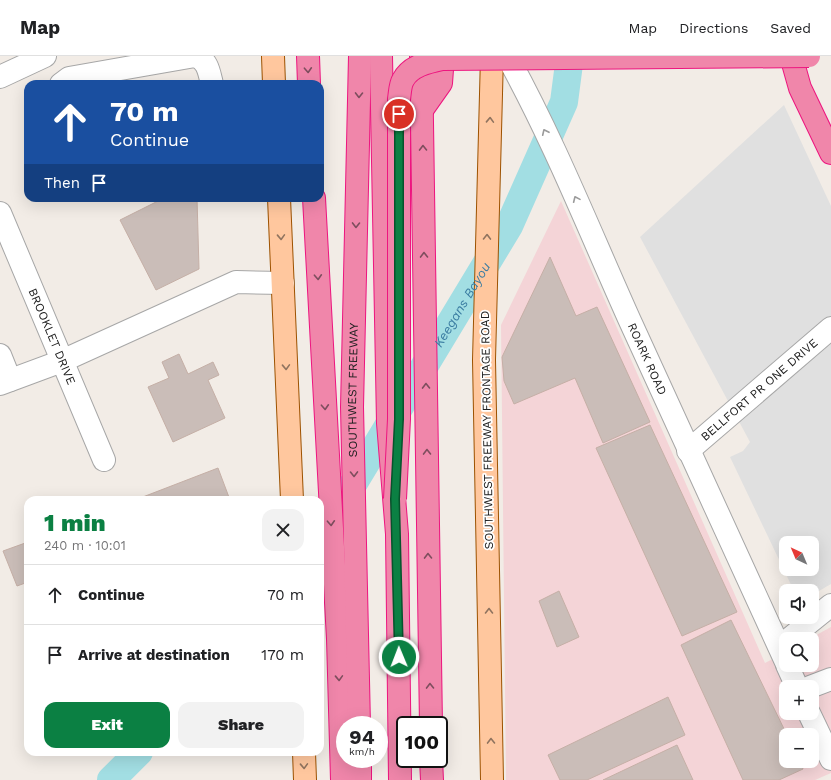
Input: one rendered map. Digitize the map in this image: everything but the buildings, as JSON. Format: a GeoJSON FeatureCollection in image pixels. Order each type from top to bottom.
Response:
{"type":"FeatureCollection","features":[{"type":"Feature","properties":{"kind":"highway"},"geometry":{"type":"LineString","coordinates":[[308,56],[309,80]]}},
{"type":"Feature","properties":{"kind":"highway","name":"SOUTHWEST FREEWAY"},"geometry":{"type":"LineString","coordinates":[[359,716],[352,407],[360,56]]}},
{"type":"Feature","properties":{"kind":"highway"},"geometry":{"type":"LineString","coordinates":[[381,56],[388,423],[395,499],[397,542],[400,780]]}},
{"type":"Feature","properties":{"kind":"highway"},"geometry":{"type":"LineString","coordinates":[[422,56],[431,716]]}},
{"type":"Feature","properties":{"kind":"highway"},"geometry":{"type":"LineString","coordinates":[[422,110],[441,83],[443,56]]}},
{"type":"Feature","properties":{"kind":"highway"},"geometry":{"type":"LineString","coordinates":[[792,56],[831,129]]}},
{"type":"Feature","properties":{"kind":"highway"},"geometry":{"type":"LineString","coordinates":[[792,56],[800,88],[831,154]]}},
{"type":"Feature","properties":{"kind":"highway"},"geometry":{"type":"LineString","coordinates":[[395,499],[399,419],[399,99],[403,80],[410,72],[426,62],[442,59],[808,56]]}},
{"type":"Feature","properties":{"kind":"highway"},"geometry":{"type":"LineString","coordinates":[[314,202],[338,639],[342,780]]}},
{"type":"Feature","properties":{"kind":"highway"},"geometry":{"type":"LineString","coordinates":[[360,768],[360,780]]}},
{"type":"Feature","properties":{"kind":"highway"},"geometry":{"type":"LineString","coordinates":[[431,768],[432,780]]}},
{"type":"Feature","properties":{"kind":"main road"},"geometry":{"type":"LineString","coordinates":[[273,56],[274,80]]}},
{"type":"Feature","properties":{"kind":"main road","name":"SOUTHWEST FREEWAY FRONTAGE ROAD"},"geometry":{"type":"LineString","coordinates":[[492,56],[484,360],[492,780]]}},
{"type":"Feature","properties":{"kind":"main road"},"geometry":{"type":"LineString","coordinates":[[279,202],[292,496]]}},
{"type":"Feature","properties":{"kind":"main road"},"geometry":{"type":"LineString","coordinates":[[304,756],[305,780]]}},
{"type":"Feature","properties":{"kind":"street"},"geometry":{"type":"LineString","coordinates":[[0,77],[46,56]]}},
{"type":"Feature","properties":{"kind":"street"},"geometry":{"type":"LineString","coordinates":[[66,80],[69,78],[195,56],[202,59],[207,67],[211,80]]}},
{"type":"Feature","properties":{"kind":"street","name":"ROARK ROAD"},"geometry":{"type":"LineString","coordinates":[[507,56],[524,86],[562,167],[688,451],[779,639]]}},
{"type":"Feature","properties":{"kind":"street","name":"BROOKLET DRIVE"},"geometry":{"type":"LineString","coordinates":[[0,213],[104,460]]}},
{"type":"Feature","properties":{"kind":"street"},"geometry":{"type":"LineString","coordinates":[[0,355],[5,382],[62,361],[236,282],[283,283]]}},
{"type":"Feature","properties":{"kind":"street","name":"BELLFORT PR ONE DRIVE"},"geometry":{"type":"LineString","coordinates":[[688,451],[831,328]]}},
{"type":"Feature","properties":{"kind":"street"},"geometry":{"type":"LineString","coordinates":[[804,632],[831,605]]}},
{"type":"Feature","properties":{"kind":"street"},"geometry":{"type":"LineString","coordinates":[[819,684],[831,679]]}},
{"type":"Feature","properties":{"kind":"street"},"geometry":{"type":"LineString","coordinates":[[812,720],[831,759]]}},
{"type":"Feature","properties":{"kind":"shaded area"},"geometry":{"type":"Polygon","coordinates":[[[784,105],[831,206],[831,584],[819,591],[819,584],[791,584],[787,576],[819,576],[819,536],[779,536],[779,560],[730,457],[743,451],[750,442],[640,237],[784,105]]]}},
{"type":"Feature","properties":{"kind":"shaded area"},"geometry":{"type":"Polygon","coordinates":[[[561,201],[765,663],[779,656],[779,672],[819,672],[819,634],[831,627],[831,773],[815,780],[506,780],[501,325],[561,201]]]}},
{"type":"Feature","properties":{"kind":"waterway","name":"Keegans Bayou"},"geometry":{"type":"LineString","coordinates":[[324,532],[509,226],[564,102],[570,56]]}},
{"type":"Feature","properties":{"kind":"waterway","name":"Keegans Bayou"},"geometry":{"type":"LineString","coordinates":[[111,780],[135,756]]}},
{"type":"Feature","properties":{"kind":"route"},"geometry":{"type":"LineString","coordinates":[[399,114],[399,419],[395,499],[399,657]]}}]}
